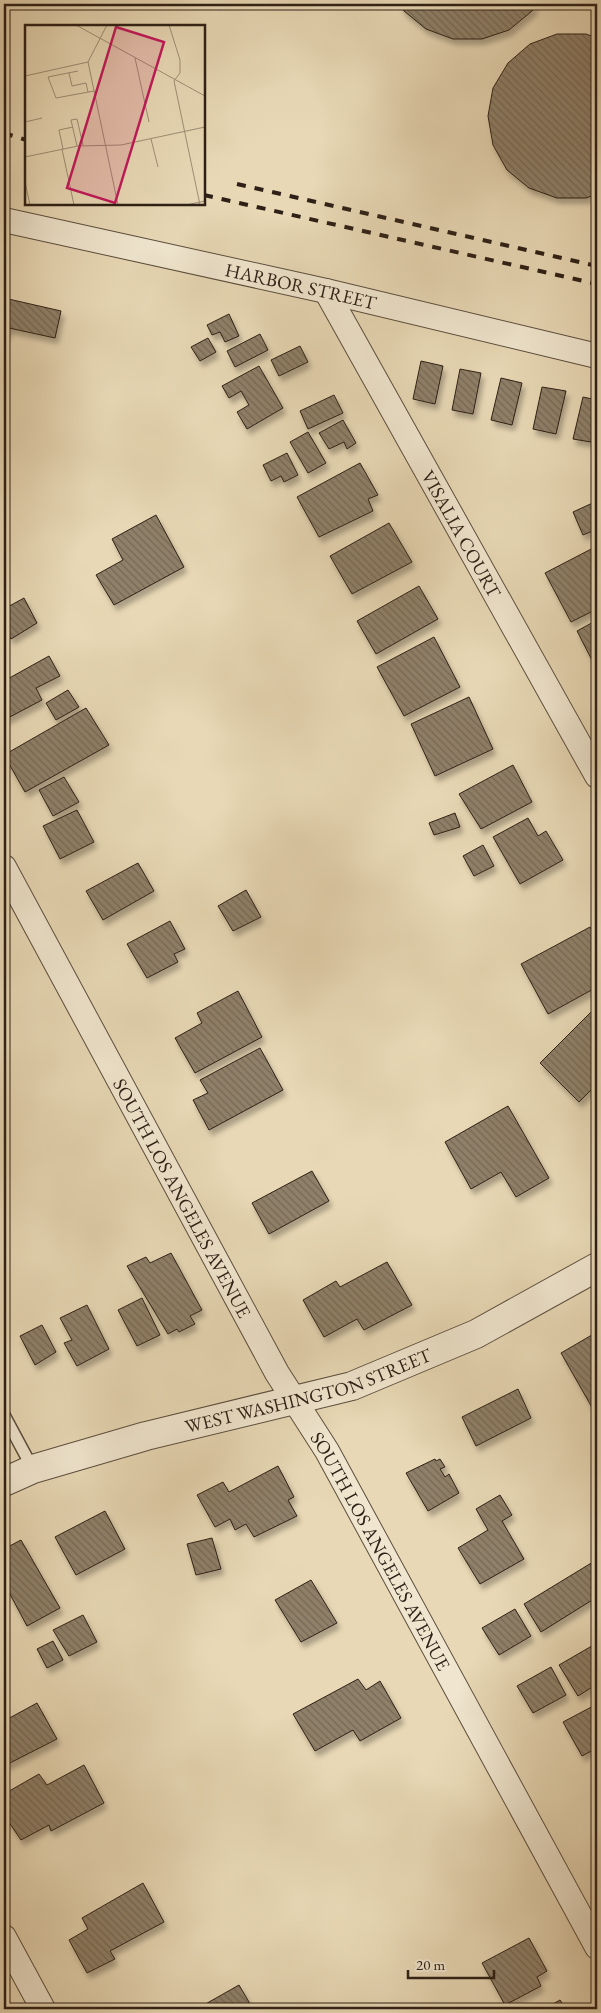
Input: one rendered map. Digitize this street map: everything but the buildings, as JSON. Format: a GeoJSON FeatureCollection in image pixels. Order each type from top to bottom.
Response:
{"type":"FeatureCollection","features":[{"type":"Feature","properties":{"kind":"street","name":"HARBOR STREET"},"geometry":{"type":"LineString","coordinates":[[4,220],[326,291],[597,356]]}},
{"type":"Feature","properties":{"kind":"street","name":"VISALIA COURT"},"geometry":{"type":"LineString","coordinates":[[326,291],[597,776]]}},
{"type":"Feature","properties":{"kind":"street","name":"SOUTH LOS ANGELES AVENUE"},"geometry":{"type":"LineString","coordinates":[[4,867],[277,1373],[327,1451],[597,1947]]}},
{"type":"Feature","properties":{"kind":"street","name":"WEST WASHINGTON STREET"},"geometry":{"type":"LineString","coordinates":[[4,1482],[33,1470],[146,1436],[352,1386],[476,1334],[597,1267]]}},
{"type":"Feature","properties":{"kind":"street"},"geometry":{"type":"LineString","coordinates":[[4,1937],[43,2009]]}},
{"type":"Feature","properties":{"kind":"lane"},"geometry":{"type":"LineString","coordinates":[[4,1415],[33,1470]]}},
{"type":"Feature","properties":{"kind":"railway"},"geometry":{"type":"LineString","coordinates":[[4,133],[25,140]]}},
{"type":"Feature","properties":{"kind":"railway"},"geometry":{"type":"LineString","coordinates":[[237,184],[597,266]]}},
{"type":"Feature","properties":{"kind":"railway"},"geometry":{"type":"LineString","coordinates":[[205,195],[597,284]]}}]}
